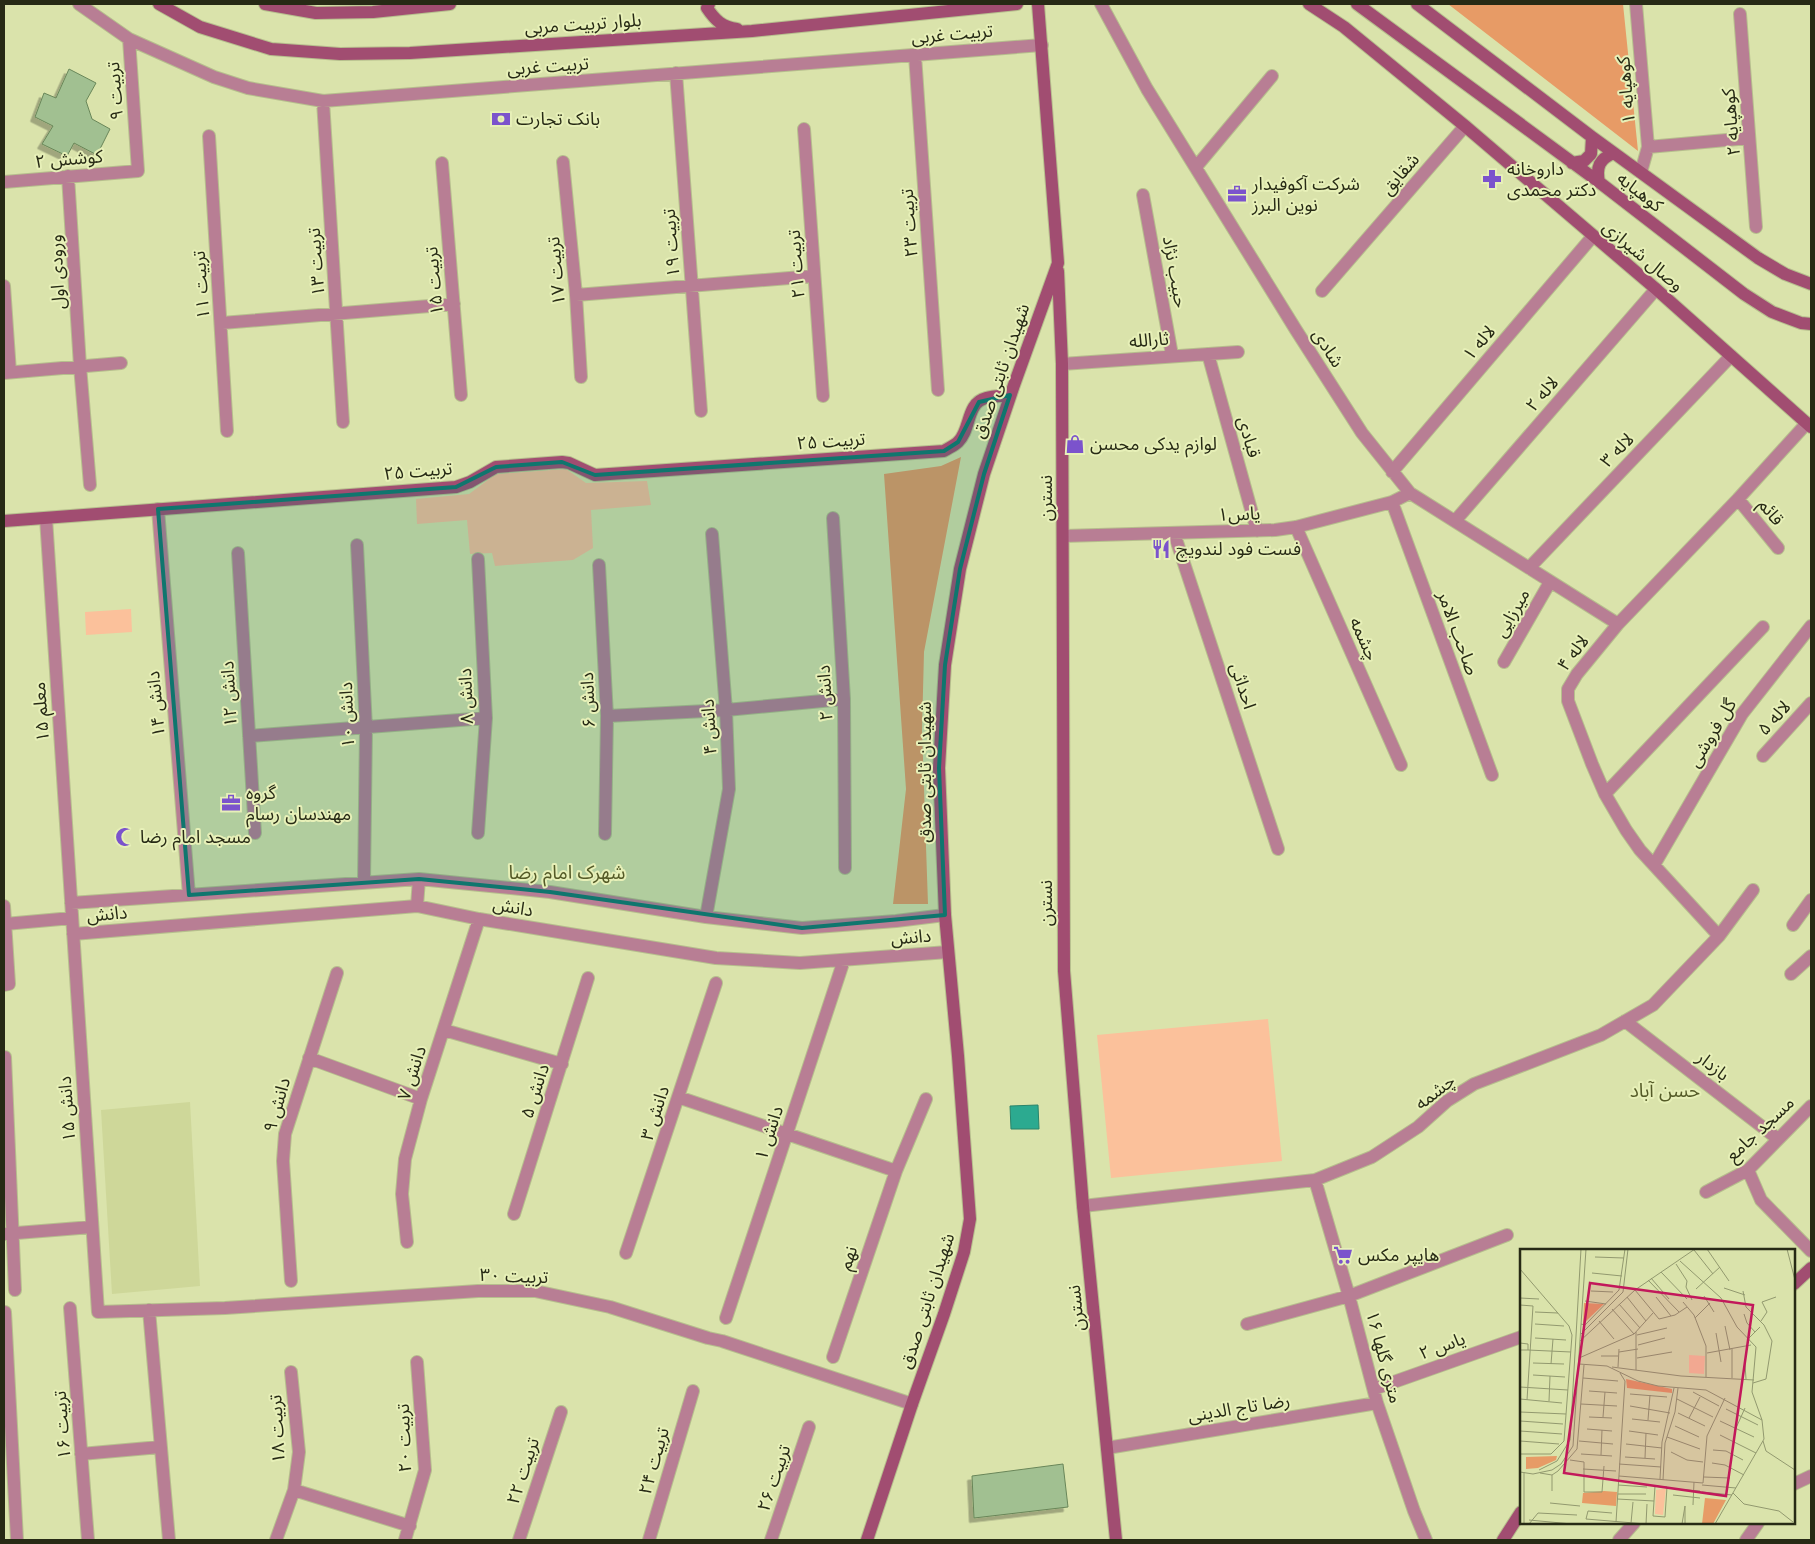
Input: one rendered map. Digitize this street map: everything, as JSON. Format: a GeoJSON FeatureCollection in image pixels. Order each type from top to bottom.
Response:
{"type":"FeatureCollection","features":[{"type":"Feature","properties":{"kind":"main road","name":"بلوار تربیت مربی"},"geometry":{"type":"LineString","coordinates":[[159,4],[200,27],[272,50],[340,54],[410,53],[752,31],[1017,4]]}},
{"type":"Feature","properties":{"kind":"main road"},"geometry":{"type":"LineString","coordinates":[[265,4],[316,14],[373,12],[450,4]]}},
{"type":"Feature","properties":{"kind":"main road"},"geometry":{"type":"LineString","coordinates":[[709,4],[708,8],[715,20],[730,28],[752,31]]}},
{"type":"Feature","properties":{"kind":"main road","name":"شهیدان ثابتی صدق"},"geometry":{"type":"LineString","coordinates":[[868,1540],[964,1252],[970,1219],[945,915],[939,768],[945,665],[960,569],[984,474],[1010,395],[1058,263],[1038,4]]}},
{"type":"Feature","properties":{"kind":"main road","name":"وصال شیرازی"},"geometry":{"type":"LineString","coordinates":[[1309,4],[1344,27],[1465,126],[1656,289],[1809,425]]}},
{"type":"Feature","properties":{"kind":"main road","name":"کوهپایه"},"geometry":{"type":"LineString","coordinates":[[1356,4],[1367,8],[1599,182],[1744,294],[1772,312],[1811,324]]}},
{"type":"Feature","properties":{"kind":"main road","name":"کوهپایه"},"geometry":{"type":"LineString","coordinates":[[1417,4],[1592,137],[1758,258],[1785,274],[1811,284]]}},
{"type":"Feature","properties":{"kind":"main road"},"geometry":{"type":"LineString","coordinates":[[1572,163],[1584,160],[1591,154],[1592,137]]}},
{"type":"Feature","properties":{"kind":"main road"},"geometry":{"type":"LineString","coordinates":[[1599,182],[1597,171],[1600,162],[1614,153]]}},
{"type":"Feature","properties":{"kind":"main road","name":"نسترن"},"geometry":{"type":"LineString","coordinates":[[1058,263],[1062,364],[1064,971],[1083,1206],[1116,1540]]}},
{"type":"Feature","properties":{"kind":"main road","name":"تربیت ۲۵"},"geometry":{"type":"LineString","coordinates":[[4,521],[456,487],[470,482],[496,467],[562,462],[569,463],[595,475],[944,451],[958,442],[966,429],[972,409],[978,402],[986,398],[1010,395]]}},
{"type":"Feature","properties":{"kind":"main road"},"geometry":{"type":"LineString","coordinates":[[1795,1283],[1811,1268]]}},
{"type":"Feature","properties":{"kind":"main road"},"geometry":{"type":"LineString","coordinates":[[1503,1540],[1520,1514]]}},
{"type":"Feature","properties":{"kind":"street","name":"تربیت غربی"},"geometry":{"type":"LineString","coordinates":[[79,4],[129,39],[214,77],[248,88],[323,101],[1042,44]]}},
{"type":"Feature","properties":{"kind":"street","name":"شادی"},"geometry":{"type":"LineString","coordinates":[[1101,4],[1147,89],[1362,433],[1392,472],[1410,493],[1618,624]]}},
{"type":"Feature","properties":{"kind":"street","name":"کوهپایه ۱"},"geometry":{"type":"LineString","coordinates":[[1636,4],[1648,147],[1641,172]]}},
{"type":"Feature","properties":{"kind":"street","name":"کوهپایه ۲"},"geometry":{"type":"LineString","coordinates":[[1740,14],[1756,227]]}},
{"type":"Feature","properties":{"kind":"street","name":"تربیت ۹"},"geometry":{"type":"LineString","coordinates":[[129,39],[138,171]]}},
{"type":"Feature","properties":{"kind":"street","name":"تربیت ۲۳"},"geometry":{"type":"LineString","coordinates":[[915,54],[938,390]]}},
{"type":"Feature","properties":{"kind":"street","name":"تربیت ۱۹"},"geometry":{"type":"LineString","coordinates":[[676,73],[701,410]]}},
{"type":"Feature","properties":{"kind":"street"},"geometry":{"type":"LineString","coordinates":[[1196,167],[1272,76]]}},
{"type":"Feature","properties":{"kind":"street","name":"تربیت ۱۳"},"geometry":{"type":"LineString","coordinates":[[323,101],[343,422]]}},
{"type":"Feature","properties":{"kind":"street","name":"شقایق"},"geometry":{"type":"LineString","coordinates":[[1322,291],[1465,126]]}},
{"type":"Feature","properties":{"kind":"street","name":"تربیت ۲۱"},"geometry":{"type":"LineString","coordinates":[[804,129],[823,396]]}},
{"type":"Feature","properties":{"kind":"street","name":"تربیت ۱۱"},"geometry":{"type":"LineString","coordinates":[[209,136],[222,323],[227,431]]}},
{"type":"Feature","properties":{"kind":"street"},"geometry":{"type":"LineString","coordinates":[[1648,147],[1749,138]]}},
{"type":"Feature","properties":{"kind":"street","name":"تربیت ۱۷"},"geometry":{"type":"LineString","coordinates":[[563,162],[576,294],[581,376]]}},
{"type":"Feature","properties":{"kind":"street","name":"تربیت ۱۵"},"geometry":{"type":"LineString","coordinates":[[442,163],[461,395]]}},
{"type":"Feature","properties":{"kind":"street","name":"کوشش ۲"},"geometry":{"type":"LineString","coordinates":[[4,182],[138,171]]}},
{"type":"Feature","properties":{"kind":"street","name":"ورودی اول"},"geometry":{"type":"LineString","coordinates":[[68,176],[80,366],[90,485]]}},
{"type":"Feature","properties":{"kind":"street","name":"حبیب نژاد"},"geometry":{"type":"LineString","coordinates":[[1143,195],[1172,356]]}},
{"type":"Feature","properties":{"kind":"street","name":"لاله ۱"},"geometry":{"type":"LineString","coordinates":[[1392,472],[1593,236]]}},
{"type":"Feature","properties":{"kind":"street"},"geometry":{"type":"LineString","coordinates":[[576,294],[814,276]]}},
{"type":"Feature","properties":{"kind":"street"},"geometry":{"type":"LineString","coordinates":[[4,286],[7,372],[121,363]]}},
{"type":"Feature","properties":{"kind":"street","name":"لاله ۲"},"geometry":{"type":"LineString","coordinates":[[1455,521],[1656,289]]}},
{"type":"Feature","properties":{"kind":"street"},"geometry":{"type":"LineString","coordinates":[[222,323],[454,304]]}},
{"type":"Feature","properties":{"kind":"street","name":"ثارالله"},"geometry":{"type":"LineString","coordinates":[[1062,364],[1238,352]]}},
{"type":"Feature","properties":{"kind":"street","name":"قبادی"},"geometry":{"type":"LineString","coordinates":[[1208,354],[1257,531]]}},
{"type":"Feature","properties":{"kind":"street","name":"لاله ۳"},"geometry":{"type":"LineString","coordinates":[[1529,568],[1732,356]]}},
{"type":"Feature","properties":{"kind":"street","name":"لاله ۴"},"geometry":{"type":"LineString","coordinates":[[1719,936],[1654,865],[1626,830],[1605,794],[1572,714],[1568,702],[1568,689],[1577,674],[1618,624],[1809,425]]}},
{"type":"Feature","properties":{"kind":"street","name":"یاس۱"},"geometry":{"type":"LineString","coordinates":[[1063,536],[1275,530],[1296,527],[1392,502],[1410,493]]}},
{"type":"Feature","properties":{"kind":"street","name":"قائم"},"geometry":{"type":"LineString","coordinates":[[1738,499],[1778,548]]}},
{"type":"Feature","properties":{"kind":"street","name":"صاحب الامر"},"geometry":{"type":"LineString","coordinates":[[1392,502],[1492,775]]}},
{"type":"Feature","properties":{"kind":"street","name":"دانش ۱۴"},"geometry":{"type":"LineString","coordinates":[[158,509],[189,895]]}},
{"type":"Feature","properties":{"kind":"street","name":"معلم ۱۵"},"geometry":{"type":"LineString","coordinates":[[46,518],[71,903]]}},
{"type":"Feature","properties":{"kind":"street","name":"دانش ۲"},"geometry":{"type":"LineString","coordinates":[[833,518],[844,699],[845,868]]}},
{"type":"Feature","properties":{"kind":"street","name":"چشمه"},"geometry":{"type":"LineString","coordinates":[[1296,527],[1401,765]]}},
{"type":"Feature","properties":{"kind":"street","name":"احداثی"},"geometry":{"type":"LineString","coordinates":[[1174,533],[1278,849]]}},
{"type":"Feature","properties":{"kind":"street","name":"دانش ۴"},"geometry":{"type":"LineString","coordinates":[[706,917],[729,789],[726,710],[712,534]]}},
{"type":"Feature","properties":{"kind":"street","name":"دانش ۱۰"},"geometry":{"type":"LineString","coordinates":[[357,545],[366,728],[364,883]]}},
{"type":"Feature","properties":{"kind":"street","name":"دانش ۱۲"},"geometry":{"type":"LineString","coordinates":[[238,553],[255,833]]}},
{"type":"Feature","properties":{"kind":"street","name":"دانش ۸"},"geometry":{"type":"LineString","coordinates":[[478,559],[486,718],[478,833]]}},
{"type":"Feature","properties":{"kind":"street","name":"دانش ۶"},"geometry":{"type":"LineString","coordinates":[[598,565],[607,716],[605,834]]}},
{"type":"Feature","properties":{"kind":"street","name":"میرزایی"},"geometry":{"type":"LineString","coordinates":[[1504,662],[1550,582]]}},
{"type":"Feature","properties":{"kind":"street","name":"گل فروشی"},"geometry":{"type":"LineString","coordinates":[[1654,865],[1742,714],[1811,626]]}},
{"type":"Feature","properties":{"kind":"street"},"geometry":{"type":"LineString","coordinates":[[1605,794],[1763,627]]}},
{"type":"Feature","properties":{"kind":"street"},"geometry":{"type":"LineString","coordinates":[[607,716],[726,710],[844,699]]}},
{"type":"Feature","properties":{"kind":"street","name":"لاله ۵"},"geometry":{"type":"LineString","coordinates":[[1763,756],[1811,703]]}},
{"type":"Feature","properties":{"kind":"street"},"geometry":{"type":"LineString","coordinates":[[249,736],[486,718]]}},
{"type":"Feature","properties":{"kind":"street"},"geometry":{"type":"LineString","coordinates":[[417,906],[418,879]]}},
{"type":"Feature","properties":{"kind":"street","name":"دانش"},"geometry":{"type":"LineString","coordinates":[[71,903],[418,879],[550,892],[706,917],[802,928],[896,921],[945,915]]}},
{"type":"Feature","properties":{"kind":"street","name":"چشمه"},"geometry":{"type":"LineString","coordinates":[[1083,1206],[1316,1180],[1372,1157],[1418,1127],[1447,1101],[1474,1084],[1601,1035],[1653,1005],[1719,936],[1752,890]]}},
{"type":"Feature","properties":{"kind":"street"},"geometry":{"type":"LineString","coordinates":[[1793,925],[1811,900]]}},
{"type":"Feature","properties":{"kind":"street","name":"دانش ۱۵"},"geometry":{"type":"LineString","coordinates":[[71,903],[98,1312]]}},
{"type":"Feature","properties":{"kind":"street"},"geometry":{"type":"LineString","coordinates":[[4,906],[9,984],[4,985]]}},
{"type":"Feature","properties":{"kind":"street","name":"دانش"},"geometry":{"type":"LineString","coordinates":[[73,934],[417,906],[479,919],[716,958],[800,963],[948,952]]}},
{"type":"Feature","properties":{"kind":"street"},"geometry":{"type":"LineString","coordinates":[[5,924],[72,918]]}},
{"type":"Feature","properties":{"kind":"street","name":"دانش ۷"},"geometry":{"type":"LineString","coordinates":[[407,1242],[402,1194],[405,1159],[421,1099],[479,919]]}},
{"type":"Feature","properties":{"kind":"street"},"geometry":{"type":"LineString","coordinates":[[1791,974],[1811,956]]}},
{"type":"Feature","properties":{"kind":"street","name":"دانش ۱"},"geometry":{"type":"LineString","coordinates":[[726,1318],[844,960]]}},
{"type":"Feature","properties":{"kind":"street","name":"دانش ۹"},"geometry":{"type":"LineString","coordinates":[[291,1281],[283,1161],[285,1134],[337,972]]}},
{"type":"Feature","properties":{"kind":"street","name":"دانش ۵"},"geometry":{"type":"LineString","coordinates":[[514,1214],[588,978]]}},
{"type":"Feature","properties":{"kind":"street","name":"دانش ۳"},"geometry":{"type":"LineString","coordinates":[[626,1253],[716,983]]}},
{"type":"Feature","properties":{"kind":"street","name":"بازدار"},"geometry":{"type":"LineString","coordinates":[[1626,1021],[1778,1139]]}},
{"type":"Feature","properties":{"kind":"street"},"geometry":{"type":"LineString","coordinates":[[444,1030],[562,1064]]}},
{"type":"Feature","properties":{"kind":"street"},"geometry":{"type":"LineString","coordinates":[[5,1057],[8,1234],[15,1290]]}},
{"type":"Feature","properties":{"kind":"street"},"geometry":{"type":"LineString","coordinates":[[309,1058],[421,1099]]}},
{"type":"Feature","properties":{"kind":"street"},"geometry":{"type":"LineString","coordinates":[[678,1097],[896,1171]]}},
{"type":"Feature","properties":{"kind":"street","name":"نهم"},"geometry":{"type":"LineString","coordinates":[[833,1357],[896,1171],[926,1099]]}},
{"type":"Feature","properties":{"kind":"street","name":"مسجد جامع"},"geometry":{"type":"LineString","coordinates":[[1706,1192],[1748,1170],[1811,1106]]}},
{"type":"Feature","properties":{"kind":"street"},"geometry":{"type":"LineString","coordinates":[[1748,1170],[1761,1200],[1811,1252]]}},
{"type":"Feature","properties":{"kind":"street","name":"۱۶ متری گلها"},"geometry":{"type":"LineString","coordinates":[[1316,1180],[1377,1404],[1426,1540]]}},
{"type":"Feature","properties":{"kind":"street"},"geometry":{"type":"LineString","coordinates":[[8,1234],[92,1227]]}},
{"type":"Feature","properties":{"kind":"street"},"geometry":{"type":"LineString","coordinates":[[1247,1324],[1349,1296],[1507,1235]]}},
{"type":"Feature","properties":{"kind":"street","name":"تربیت ۳۰"},"geometry":{"type":"LineString","coordinates":[[98,1312],[225,1308],[478,1291],[535,1291],[610,1307],[722,1341],[912,1404]]}},
{"type":"Feature","properties":{"kind":"street","name":"تربیت ۱۶"},"geometry":{"type":"LineString","coordinates":[[70,1308],[88,1540]]}},
{"type":"Feature","properties":{"kind":"street"},"geometry":{"type":"LineString","coordinates":[[148,1310],[169,1540]]}},
{"type":"Feature","properties":{"kind":"street"},"geometry":{"type":"LineString","coordinates":[[5,1312],[17,1540]]}},
{"type":"Feature","properties":{"kind":"street","name":"یاس ۲"},"geometry":{"type":"LineString","coordinates":[[1374,1389],[1520,1337]]}},
{"type":"Feature","properties":{"kind":"street","name":"تربیت ۲۰"},"geometry":{"type":"LineString","coordinates":[[405,1540],[425,1470],[417,1362]]}},
{"type":"Feature","properties":{"kind":"street","name":"تربیت ۱۸"},"geometry":{"type":"LineString","coordinates":[[276,1540],[294,1490],[298,1452],[291,1372]]}},
{"type":"Feature","properties":{"kind":"street","name":"تربیت ۲۴"},"geometry":{"type":"LineString","coordinates":[[649,1540],[693,1392]]}},
{"type":"Feature","properties":{"kind":"street","name":"رضا تاج الدینی"},"geometry":{"type":"LineString","coordinates":[[1107,1448],[1377,1404]]}},
{"type":"Feature","properties":{"kind":"street","name":"تربیت ۲۲"},"geometry":{"type":"LineString","coordinates":[[518,1540],[561,1412]]}},
{"type":"Feature","properties":{"kind":"street","name":"تربیت ۲۶"},"geometry":{"type":"LineString","coordinates":[[771,1540],[809,1427]]}},
{"type":"Feature","properties":{"kind":"street"},"geometry":{"type":"LineString","coordinates":[[81,1454],[160,1447]]}},
{"type":"Feature","properties":{"kind":"street"},"geometry":{"type":"LineString","coordinates":[[1795,1484],[1811,1476]]}},
{"type":"Feature","properties":{"kind":"street"},"geometry":{"type":"LineString","coordinates":[[294,1490],[410,1526]]}},
{"type":"Feature","properties":{"kind":"street"},"geometry":{"type":"LineString","coordinates":[[1619,1540],[1633,1524]]}},
{"type":"Feature","properties":{"kind":"street"},"geometry":{"type":"LineString","coordinates":[[1746,1540],[1757,1524]]}},
{"type":"Feature","properties":{"kind":"highlighted area"},"geometry":{"type":"Polygon","coordinates":[[[1010,395],[984,474],[960,569],[945,665],[939,768],[945,915],[802,928],[550,892],[419,879],[189,895],[158,509],[456,487],[496,467],[562,462],[595,475],[944,451],[958,442],[979,402],[1010,395]]]}},
{"type":"Feature","properties":{"kind":"shaded area"},"geometry":{"type":"Polygon","coordinates":[[[1448,4],[1623,4],[1638,151],[1448,4]]]}},
{"type":"Feature","properties":{"kind":"shaded area"},"geometry":{"type":"Polygon","coordinates":[[[961,457],[924,652],[922,730],[928,904],[893,904],[906,789],[884,474],[941,466],[961,457]]]}},
{"type":"Feature","properties":{"kind":"shaded area"},"geometry":{"type":"Polygon","coordinates":[[[566,469],[586,483],[647,481],[651,505],[591,510],[593,548],[573,560],[495,566],[492,553],[470,554],[467,520],[417,524],[416,499],[469,494],[496,474],[566,469]]]}},
{"type":"Feature","properties":{"kind":"shaded area"},"geometry":{"type":"Polygon","coordinates":[[[131,609],[132,632],[86,635],[85,612],[131,609]]]}},
{"type":"Feature","properties":{"kind":"shaded area"},"geometry":{"type":"Polygon","coordinates":[[[1268,1019],[1282,1161],[1111,1178],[1097,1035],[1268,1019]]]}},
{"type":"Feature","properties":{"kind":"shaded area"},"geometry":{"type":"Polygon","coordinates":[[[190,1102],[200,1286],[112,1294],[101,1110],[190,1102]]]}},
{"type":"Feature","properties":{"kind":"water"},"geometry":{"type":"Polygon","coordinates":[[[1038,1105],[1039,1129],[1011,1129],[1010,1106],[1038,1105]]]}},
{"type":"Feature","properties":{"kind":"building"},"geometry":{"type":"Polygon","coordinates":[[[69,69],[96,83],[86,101],[92,119],[110,129],[97,155],[74,143],[67,156],[42,144],[53,126],[35,117],[44,93],[56,98],[69,69]]]}},
{"type":"Feature","properties":{"kind":"building"},"geometry":{"type":"Polygon","coordinates":[[[1063,1464],[1068,1507],[974,1518],[972,1476],[1063,1464]]]}},
{"type":"Feature","properties":{"kind":"place","name":"بانک تجارت"},"geometry":{"type":"Point","coordinates":[501,119]}},
{"type":"Feature","properties":{"kind":"place","name":"داروخانه دکتر محمدی"},"geometry":{"type":"Point","coordinates":[1492,179]}},
{"type":"Feature","properties":{"kind":"place","name":"شرکت آکوفیدار نوین البرز"},"geometry":{"type":"Point","coordinates":[1237,194]}},
{"type":"Feature","properties":{"kind":"place","name":"لوازم یدکی محسن"},"geometry":{"type":"Point","coordinates":[1075,444]}},
{"type":"Feature","properties":{"kind":"place","name":"فست فود لندویچ"},"geometry":{"type":"Point","coordinates":[1161,549]}},
{"type":"Feature","properties":{"kind":"place","name":"گروه مهندسان رسام"},"geometry":{"type":"Point","coordinates":[231,803]}},
{"type":"Feature","properties":{"kind":"place","name":"مسجد امام رضا"},"geometry":{"type":"Point","coordinates":[125,837]}},
{"type":"Feature","properties":{"kind":"place","name":"هایپر مکس"},"geometry":{"type":"Point","coordinates":[1343,1255]}},
{"type":"Feature","properties":{"kind":"district","name":"شهرک امام رضا"},"geometry":{"type":"Point","coordinates":[567,872]}},
{"type":"Feature","properties":{"kind":"district","name":"حسن آباد"},"geometry":{"type":"Point","coordinates":[1665,1090]}}]}
